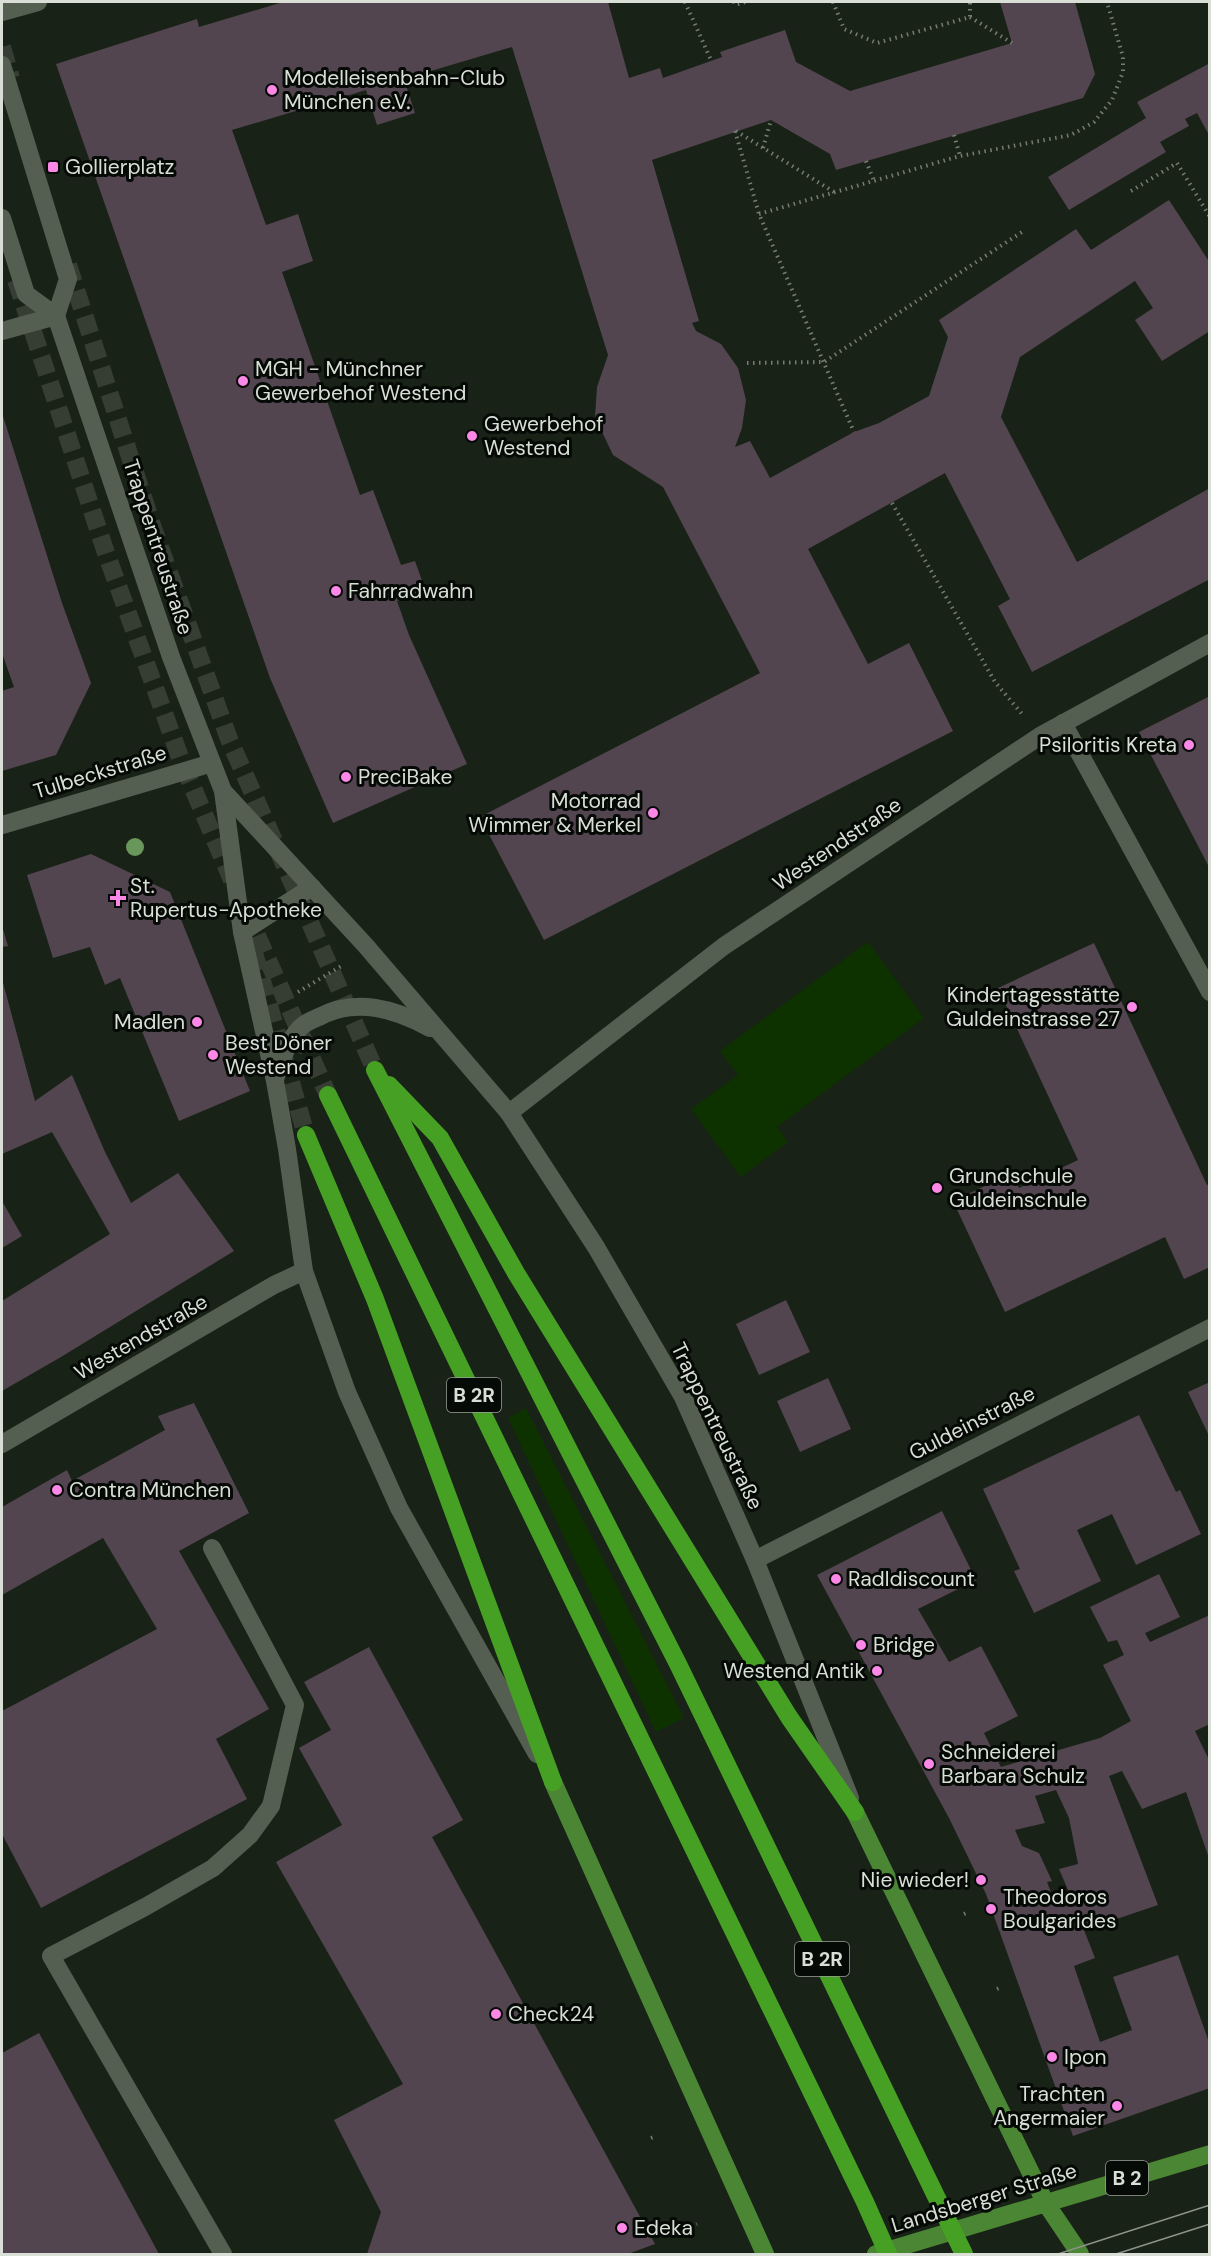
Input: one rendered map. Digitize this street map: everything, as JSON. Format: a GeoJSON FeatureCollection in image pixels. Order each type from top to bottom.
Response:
{"type":"FeatureCollection","features":[{"type":"Feature","properties":{"kind":"highway","name":"B 2R"},"geometry":{"type":"LineString","coordinates":[[855,1812],[789,1718],[516,1273],[440,1138],[375,1070],[678,1664],[964,2254]]}},
{"type":"Feature","properties":{"kind":"highway","name":"B 2R"},"geometry":{"type":"LineString","coordinates":[[328,1095],[865,2202],[888,2254]]}},
{"type":"Feature","properties":{"kind":"highway"},"geometry":{"type":"LineString","coordinates":[[306,1135],[375,1299],[553,1782]]}},
{"type":"Feature","properties":{"kind":"main road"},"geometry":{"type":"LineString","coordinates":[[553,1782],[765,2254]]}},
{"type":"Feature","properties":{"kind":"main road"},"geometry":{"type":"LineString","coordinates":[[855,1812],[1045,2202],[1080,2254]]}},
{"type":"Feature","properties":{"kind":"main road","name":"Landsberger Straße"},"geometry":{"type":"LineString","coordinates":[[876,2254],[1209,2154]]}},
{"type":"Feature","properties":{"kind":"street"},"geometry":{"type":"LineString","coordinates":[[2,12],[38,2]]}},
{"type":"Feature","properties":{"kind":"street"},"geometry":{"type":"LineString","coordinates":[[2,65],[68,279],[56,316]]}},
{"type":"Feature","properties":{"kind":"street"},"geometry":{"type":"LineString","coordinates":[[2,218],[26,294],[56,316]]}},
{"type":"Feature","properties":{"kind":"street"},"geometry":{"type":"LineString","coordinates":[[2,332],[56,316]]}},
{"type":"Feature","properties":{"kind":"street","name":"Trappentreustraße"},"geometry":{"type":"LineString","coordinates":[[56,316],[171,657],[223,791],[242,932],[275,1081],[304,1271],[347,1392],[399,1508],[553,1782]]}},
{"type":"Feature","properties":{"kind":"street","name":"Westendstraße"},"geometry":{"type":"LineString","coordinates":[[509,1113],[724,946],[1040,736],[1209,644]]}},
{"type":"Feature","properties":{"kind":"street"},"geometry":{"type":"LineString","coordinates":[[1063,723],[1209,992]]}},
{"type":"Feature","properties":{"kind":"street","name":"Tulbeckstraße"},"geometry":{"type":"LineString","coordinates":[[2,825],[212,763]]}},
{"type":"Feature","properties":{"kind":"street","name":"Trappentreustraße"},"geometry":{"type":"LineString","coordinates":[[223,791],[366,946],[509,1113],[596,1247],[683,1397],[755,1560],[855,1812]]}},
{"type":"Feature","properties":{"kind":"street"},"geometry":{"type":"LineString","coordinates":[[242,932],[312,887]]}},
{"type":"Feature","properties":{"kind":"street","name":"Trappentreustraße"},"geometry":{"type":"LineString","coordinates":[[275,1081],[288,1043],[301,1026],[327,1012],[352,1006],[380,1008],[411,1017],[439,1033]]}},
{"type":"Feature","properties":{"kind":"street","name":"Westendstraße"},"geometry":{"type":"LineString","coordinates":[[2,1444],[274,1285],[304,1271]]}},
{"type":"Feature","properties":{"kind":"street","name":"Guldeinstraße"},"geometry":{"type":"LineString","coordinates":[[755,1560],[1209,1328]]}},
{"type":"Feature","properties":{"kind":"street"},"geometry":{"type":"LineString","coordinates":[[212,1548],[295,1706],[271,1806],[250,1834],[213,1868],[145,1907],[51,1956],[223,2254]]}},
{"type":"Feature","properties":{"kind":"path"},"geometry":{"type":"LineString","coordinates":[[685,2],[711,60]]}},
{"type":"Feature","properties":{"kind":"path"},"geometry":{"type":"LineString","coordinates":[[734,2],[735,5],[745,2]]}},
{"type":"Feature","properties":{"kind":"path"},"geometry":{"type":"LineString","coordinates":[[833,2],[844,29],[877,43],[970,17],[1012,43]]}},
{"type":"Feature","properties":{"kind":"path"},"geometry":{"type":"LineString","coordinates":[[970,2],[970,17]]}},
{"type":"Feature","properties":{"kind":"path"},"geometry":{"type":"LineString","coordinates":[[759,214],[960,156],[1071,135],[1094,122],[1112,100],[1123,72],[1123,57],[1107,2]]}},
{"type":"Feature","properties":{"kind":"path"},"geometry":{"type":"LineString","coordinates":[[763,148],[771,120]]}},
{"type":"Feature","properties":{"kind":"path"},"geometry":{"type":"LineString","coordinates":[[835,192],[735,131],[759,214],[854,432]]}},
{"type":"Feature","properties":{"kind":"path"},"geometry":{"type":"LineString","coordinates":[[954,135],[960,156]]}},
{"type":"Feature","properties":{"kind":"path"},"geometry":{"type":"LineString","coordinates":[[866,161],[874,181]]}},
{"type":"Feature","properties":{"kind":"path"},"geometry":{"type":"LineString","coordinates":[[1131,191],[1177,164],[1209,218]]}},
{"type":"Feature","properties":{"kind":"path"},"geometry":{"type":"LineString","coordinates":[[747,363],[824,362],[1025,230]]}},
{"type":"Feature","properties":{"kind":"path"},"geometry":{"type":"LineString","coordinates":[[892,502],[995,682],[1040,736]]}},
{"type":"Feature","properties":{"kind":"path"},"geometry":{"type":"LineString","coordinates":[[260,1009],[281,1001],[338,970],[366,946]]}},
{"type":"Feature","properties":{"kind":"path"},"geometry":{"type":"LineString","coordinates":[[651,2138],[656,2136]]}},
{"type":"Feature","properties":{"kind":"path"},"geometry":{"type":"LineString","coordinates":[[691,2227],[697,2224]]}},
{"type":"Feature","properties":{"kind":"green space"},"geometry":{"type":"Polygon","coordinates":[[[868,942],[924,1018],[777,1127],[788,1142],[741,1177],[691,1109],[738,1075],[720,1051],[868,942]]]}},
{"type":"Feature","properties":{"kind":"green space"},"geometry":{"type":"Polygon","coordinates":[[[526,1408],[684,1718],[656,1732],[508,1418],[526,1408]]]}},
{"type":"Feature","properties":{"kind":"building"},"geometry":{"type":"Polygon","coordinates":[[[283,2],[608,2],[629,78],[660,68],[663,78],[722,57],[720,52],[785,30],[796,62],[850,91],[1012,43],[1000,2],[1075,2],[1095,74],[1083,98],[836,170],[830,154],[771,120],[652,160],[699,321],[692,323],[696,331],[721,344],[738,368],[746,400],[742,428],[735,447],[750,441],[770,478],[854,432],[879,423],[929,396],[948,337],[939,320],[1076,229],[1091,250],[1169,200],[1210,263],[1210,331],[1162,361],[1135,320],[1153,308],[1135,281],[1020,357],[1001,417],[1077,562],[1210,488],[1210,579],[1032,672],[998,606],[1010,599],[945,473],[808,549],[868,664],[909,643],[953,731],[544,940],[480,817],[760,673],[663,487],[613,455],[595,417],[597,387],[608,355],[512,47],[404,79],[415,113],[377,125],[366,90],[232,130],[266,225],[298,214],[313,261],[282,272],[360,495],[373,490],[401,565],[415,561],[426,592],[397,601],[409,635],[467,764],[333,823],[270,678],[56,64],[197,19],[199,27],[283,2]]]}},
{"type":"Feature","properties":{"kind":"building"},"geometry":{"type":"Polygon","coordinates":[[[1210,63],[1210,137],[1197,113],[1185,119],[1189,126],[1160,142],[1166,152],[1069,210],[1048,177],[1146,118],[1137,102],[1210,63]]]}},
{"type":"Feature","properties":{"kind":"building"},"geometry":{"type":"Polygon","coordinates":[[[2,413],[62,603],[91,683],[56,755],[2,771],[2,691],[14,687],[2,653],[2,413]]]}},
{"type":"Feature","properties":{"kind":"building"},"geometry":{"type":"Polygon","coordinates":[[[1210,696],[1210,869],[1139,732],[1210,696]]]}},
{"type":"Feature","properties":{"kind":"building"},"geometry":{"type":"Polygon","coordinates":[[[91,854],[170,892],[250,1091],[179,1121],[120,978],[105,985],[90,947],[53,958],[27,875],[91,854]]]}},
{"type":"Feature","properties":{"kind":"building"},"geometry":{"type":"Polygon","coordinates":[[[2,926],[8,946],[2,947],[2,926]]]}},
{"type":"Feature","properties":{"kind":"building"},"geometry":{"type":"Polygon","coordinates":[[[1094,943],[1207,1185],[1210,1184],[1210,1267],[1184,1279],[1165,1237],[1005,1312],[953,1201],[1012,1173],[1019,1188],[1078,1160],[998,988],[1094,943]]]}},
{"type":"Feature","properties":{"kind":"building"},"geometry":{"type":"Polygon","coordinates":[[[2,979],[35,1101],[72,1075],[105,1152],[131,1203],[178,1173],[234,1251],[2,1391],[2,1301],[110,1234],[52,1132],[2,1154],[2,979]]]}},
{"type":"Feature","properties":{"kind":"building"},"geometry":{"type":"Polygon","coordinates":[[[2,1201],[22,1236],[2,1248],[2,1201]]]}},
{"type":"Feature","properties":{"kind":"building"},"geometry":{"type":"Polygon","coordinates":[[[786,1300],[810,1352],[759,1375],[736,1324],[786,1300]]]}},
{"type":"Feature","properties":{"kind":"building"},"geometry":{"type":"Polygon","coordinates":[[[828,1378],[851,1429],[800,1452],[777,1401],[828,1378]]]}},
{"type":"Feature","properties":{"kind":"building"},"geometry":{"type":"Polygon","coordinates":[[[1210,1382],[1210,1438],[1188,1392],[1210,1382]]]}},
{"type":"Feature","properties":{"kind":"building"},"geometry":{"type":"Polygon","coordinates":[[[194,1403],[249,1513],[179,1551],[269,1709],[216,1739],[247,1799],[41,1908],[2,1834],[2,1711],[157,1629],[103,1538],[2,1595],[2,1507],[67,1470],[72,1481],[165,1430],[158,1416],[194,1403]]]}},
{"type":"Feature","properties":{"kind":"building"},"geometry":{"type":"Polygon","coordinates":[[[1139,1415],[1176,1492],[1180,1490],[1201,1534],[1136,1565],[1112,1514],[1077,1530],[1101,1581],[1034,1613],[1014,1571],[1020,1569],[983,1489],[1139,1415]]]}},
{"type":"Feature","properties":{"kind":"building"},"geometry":{"type":"Polygon","coordinates":[[[942,1511],[976,1580],[918,1609],[949,1662],[981,1646],[1018,1716],[984,1733],[1001,1767],[1100,1738],[1131,1721],[1103,1665],[1124,1655],[1117,1640],[1108,1642],[1090,1607],[1159,1574],[1180,1617],[1145,1633],[1150,1642],[1210,1615],[1210,1724],[1195,1731],[1210,1762],[1210,1861],[1186,1792],[1142,1809],[1122,1771],[1109,1776],[1158,1905],[1084,1930],[1095,1958],[1074,1966],[1100,2042],[1132,2030],[1113,1977],[1178,1955],[1210,2045],[1210,2088],[1073,2136],[986,1894],[949,1818],[817,1575],[942,1511]],[[1056,1790],[1035,1796],[1045,1823],[1015,1830],[1022,1846],[1039,1853],[1052,1881],[1047,1882],[1055,1903],[1071,1897],[1059,1869],[1078,1864],[1069,1818],[1056,1790]]]}},
{"type":"Feature","properties":{"kind":"building"},"geometry":{"type":"Polygon","coordinates":[[[369,1647],[463,1820],[432,1837],[655,2244],[628,2254],[367,2254],[381,2212],[334,2120],[403,2084],[276,1862],[342,1825],[299,1748],[331,1730],[304,1682],[369,1647]]]}},
{"type":"Feature","properties":{"kind":"building"},"geometry":{"type":"Polygon","coordinates":[[[39,2033],[159,2254],[4,2254],[2,2249],[2,2053],[39,2033]]]}},
{"type":"Feature","properties":{"kind":"tunnel"},"geometry":{"type":"LineString","coordinates":[[2,47],[11,78]]}},
{"type":"Feature","properties":{"kind":"tunnel"},"geometry":{"type":"LineString","coordinates":[[68,265],[153,528],[229,739],[375,1070]]}},
{"type":"Feature","properties":{"kind":"tunnel"},"geometry":{"type":"LineString","coordinates":[[16,280],[105,550],[181,760],[232,880]]}},
{"type":"Feature","properties":{"kind":"tunnel"},"geometry":{"type":"LineString","coordinates":[[246,911],[328,1095]]}},
{"type":"Feature","properties":{"kind":"tunnel"},"geometry":{"type":"LineString","coordinates":[[254,953],[306,1135]]}},
{"type":"Feature","properties":{"kind":"tram line"},"geometry":{"type":"LineString","coordinates":[[1058,2254],[1210,2205]]}},
{"type":"Feature","properties":{"kind":"tram line"},"geometry":{"type":"LineString","coordinates":[[1116,2254],[1210,2224]]}},
{"type":"Feature","properties":{"kind":"place","name":"Modelleisenbahn-Club München e.V."},"geometry":{"type":"Point","coordinates":[272,90]}},
{"type":"Feature","properties":{"kind":"place","name":"Gollierplatz"},"geometry":{"type":"Point","coordinates":[53,167]}},
{"type":"Feature","properties":{"kind":"place","name":"MGH - Münchner Gewerbehof Westend"},"geometry":{"type":"Point","coordinates":[243,381]}},
{"type":"Feature","properties":{"kind":"place","name":"Gewerbehof Westend"},"geometry":{"type":"Point","coordinates":[472,436]}},
{"type":"Feature","properties":{"kind":"place","name":"Fahrradwahn"},"geometry":{"type":"Point","coordinates":[336,591]}},
{"type":"Feature","properties":{"kind":"place","name":"Psiloritis Kreta"},"geometry":{"type":"Point","coordinates":[1189,745]}},
{"type":"Feature","properties":{"kind":"place","name":"PreciBake"},"geometry":{"type":"Point","coordinates":[346,777]}},
{"type":"Feature","properties":{"kind":"place","name":"Motorrad Wimmer & Merkel"},"geometry":{"type":"Point","coordinates":[653,813]}},
{"type":"Feature","properties":{"kind":"place","name":"St. Rupertus-Apotheke"},"geometry":{"type":"Point","coordinates":[118,898]}},
{"type":"Feature","properties":{"kind":"place","name":"Kindertagesstätte Guldeinstrasse 27"},"geometry":{"type":"Point","coordinates":[1132,1007]}},
{"type":"Feature","properties":{"kind":"place","name":"Madlen"},"geometry":{"type":"Point","coordinates":[197,1022]}},
{"type":"Feature","properties":{"kind":"place","name":"Best Döner Westend"},"geometry":{"type":"Point","coordinates":[213,1055]}},
{"type":"Feature","properties":{"kind":"place","name":"Grundschule Guldeinschule"},"geometry":{"type":"Point","coordinates":[937,1188]}},
{"type":"Feature","properties":{"kind":"place","name":"Contra München"},"geometry":{"type":"Point","coordinates":[57,1490]}},
{"type":"Feature","properties":{"kind":"place","name":"Radldiscount"},"geometry":{"type":"Point","coordinates":[836,1579]}},
{"type":"Feature","properties":{"kind":"place","name":"Bridge"},"geometry":{"type":"Point","coordinates":[861,1645]}},
{"type":"Feature","properties":{"kind":"place","name":"Westend Antik"},"geometry":{"type":"Point","coordinates":[877,1671]}},
{"type":"Feature","properties":{"kind":"place","name":"Schneiderei Barbara Schulz"},"geometry":{"type":"Point","coordinates":[929,1764]}},
{"type":"Feature","properties":{"kind":"place","name":"Nie wieder!"},"geometry":{"type":"Point","coordinates":[981,1880]}},
{"type":"Feature","properties":{"kind":"place","name":"Theodoros Boulgarides"},"geometry":{"type":"Point","coordinates":[991,1909]}},
{"type":"Feature","properties":{"kind":"place","name":"Check24"},"geometry":{"type":"Point","coordinates":[496,2014]}},
{"type":"Feature","properties":{"kind":"place","name":"Ipon"},"geometry":{"type":"Point","coordinates":[1052,2057]}},
{"type":"Feature","properties":{"kind":"place","name":"Trachten Angermaier"},"geometry":{"type":"Point","coordinates":[1117,2106]}},
{"type":"Feature","properties":{"kind":"place","name":"Edeka"},"geometry":{"type":"Point","coordinates":[622,2228]}}]}
